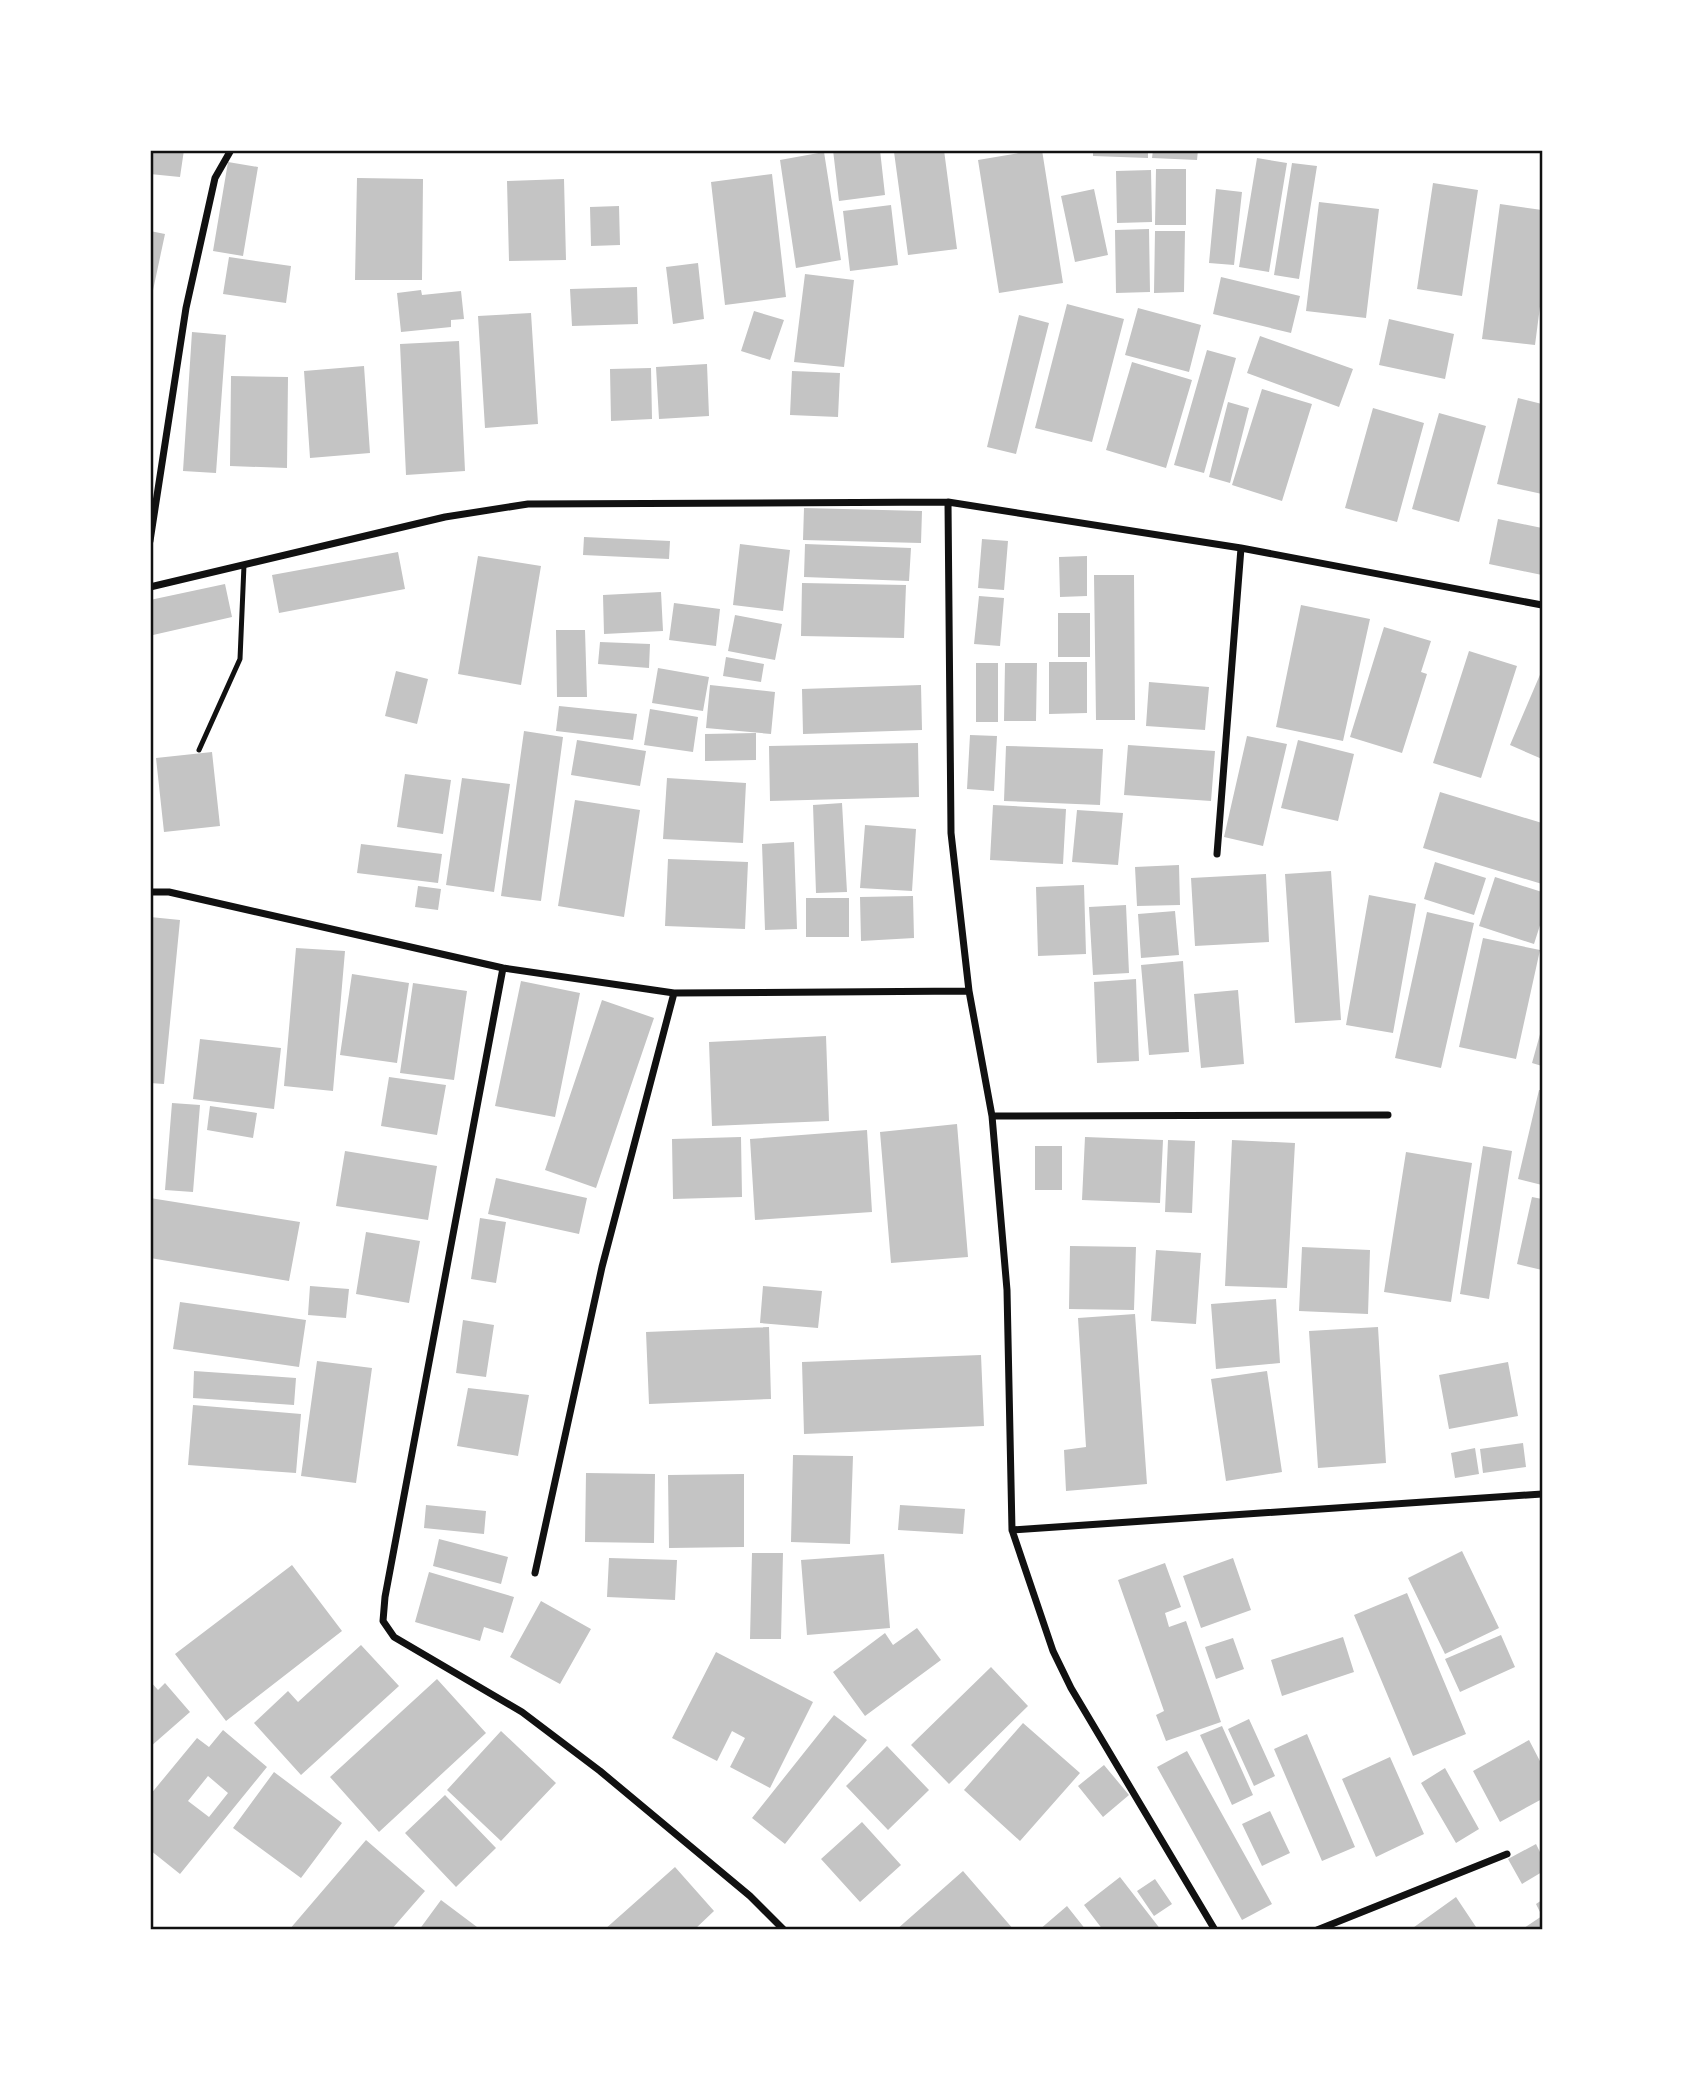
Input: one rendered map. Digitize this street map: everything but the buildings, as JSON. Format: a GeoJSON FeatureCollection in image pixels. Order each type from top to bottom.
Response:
{"type":"FeatureCollection","features":[{"type":"Feature","properties":{"kind":"street"},"geometry":{"type":"LineString","coordinates":[[150,541],[186,308],[215,178],[231,150]]}},
{"type":"Feature","properties":{"kind":"street"},"geometry":{"type":"LineString","coordinates":[[948,502],[951,833],[970,991],[992,1116],[1007,1290],[1012,1530],[1054,1651],[1071,1688],[1214,1930]]}},
{"type":"Feature","properties":{"kind":"street"},"geometry":{"type":"LineString","coordinates":[[150,587],[445,517],[528,504],[948,502],[1241,548],[1542,606]]}},
{"type":"Feature","properties":{"kind":"street"},"geometry":{"type":"LineString","coordinates":[[1217,854],[1241,548]]}},
{"type":"Feature","properties":{"kind":"street"},"geometry":{"type":"LineString","coordinates":[[150,892],[169,892],[503,968],[674,992],[970,991]]}},
{"type":"Feature","properties":{"kind":"street"},"geometry":{"type":"LineString","coordinates":[[503,968],[387,1583],[383,1621],[394,1637],[522,1712],[600,1771],[750,1896],[784,1930]]}},
{"type":"Feature","properties":{"kind":"street"},"geometry":{"type":"LineString","coordinates":[[535,1573],[603,1267],[674,992]]}},
{"type":"Feature","properties":{"kind":"street"},"geometry":{"type":"LineString","coordinates":[[992,1116],[1388,1115]]}},
{"type":"Feature","properties":{"kind":"street"},"geometry":{"type":"LineString","coordinates":[[1012,1530],[1542,1494]]}},
{"type":"Feature","properties":{"kind":"street"},"geometry":{"type":"LineString","coordinates":[[1317,1930],[1507,1854]]}},
{"type":"Feature","properties":{"kind":"lane"},"geometry":{"type":"LineString","coordinates":[[199,750],[240,659],[244,565]]}}]}
